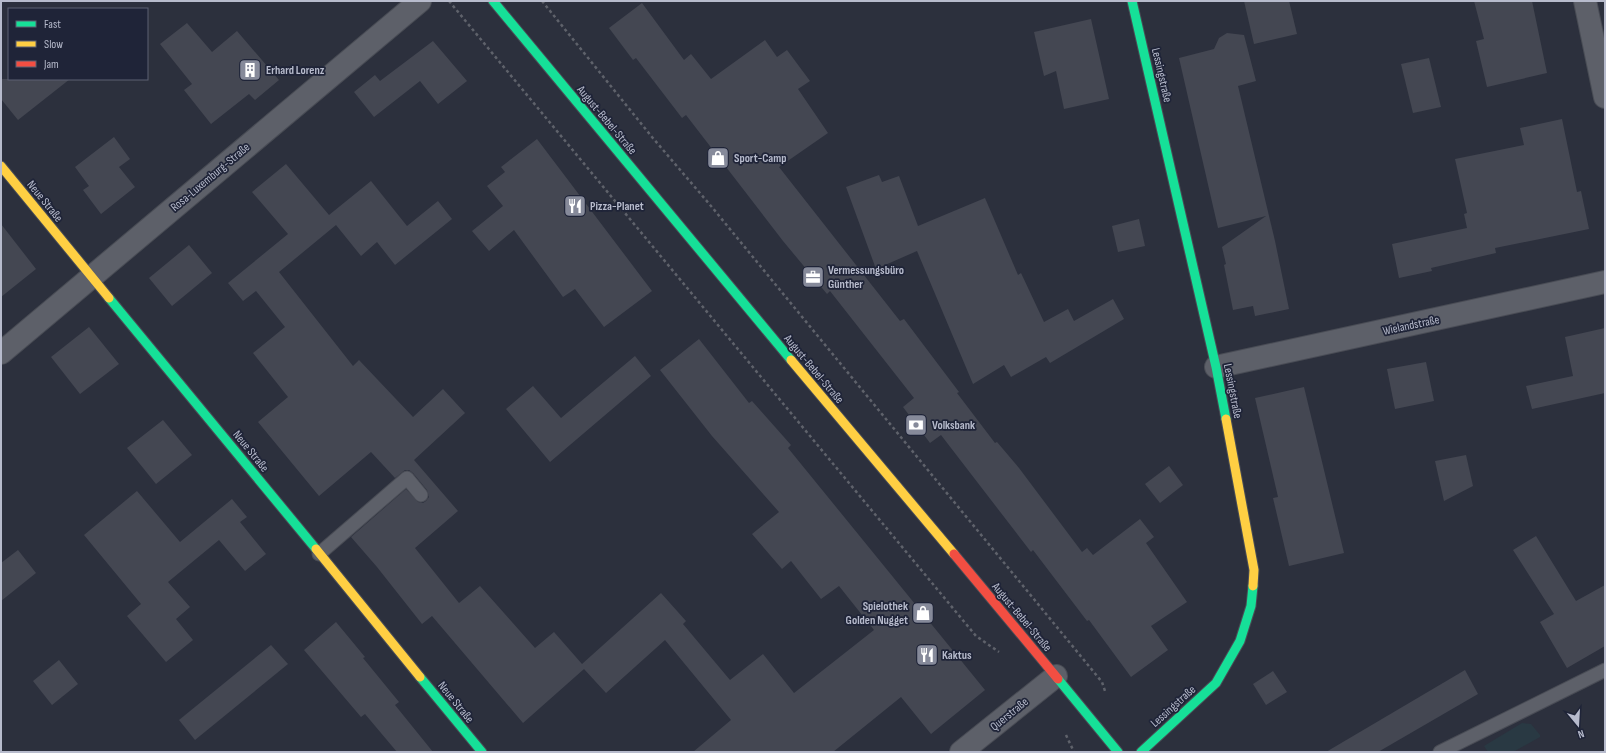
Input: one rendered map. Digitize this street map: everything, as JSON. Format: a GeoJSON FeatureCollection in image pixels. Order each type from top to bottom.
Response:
{"type":"FeatureCollection","features":[{"type":"Feature","properties":{"kind":"street","name":"Rosa-Luxemburg-Straße"},"geometry":{"type":"LineString","coordinates":[[1,353],[420,1]]}},
{"type":"Feature","properties":{"kind":"street","name":"August-Bebel-Straße"},"geometry":{"type":"LineString","coordinates":[[493,1],[741,301],[1118,752]]}},
{"type":"Feature","properties":{"kind":"street","name":"Lessingstraße"},"geometry":{"type":"LineString","coordinates":[[1132,1],[1216,367],[1254,570],[1251,606],[1240,641],[1216,683],[1141,752]]}},
{"type":"Feature","properties":{"kind":"street"},"geometry":{"type":"LineString","coordinates":[[1585,1],[1605,97]]}},
{"type":"Feature","properties":{"kind":"street","name":"Neue Straße"},"geometry":{"type":"LineString","coordinates":[[1,166],[482,752]]}},
{"type":"Feature","properties":{"kind":"street","name":"Wielandstraße"},"geometry":{"type":"LineString","coordinates":[[1216,367],[1605,282]]}},
{"type":"Feature","properties":{"kind":"street","name":"Querstraße"},"geometry":{"type":"LineString","coordinates":[[961,752],[1056,676]]}},
{"type":"Feature","properties":{"kind":"lane"},"geometry":{"type":"LineString","coordinates":[[319,554],[406,478],[421,495]]}},
{"type":"Feature","properties":{"kind":"lane"},"geometry":{"type":"LineString","coordinates":[[1440,752],[1605,670]]}},
{"type":"Feature","properties":{"kind":"path"},"geometry":{"type":"LineString","coordinates":[[449,1],[976,636],[1005,657]]}},
{"type":"Feature","properties":{"kind":"path"},"geometry":{"type":"LineString","coordinates":[[542,1],[652,137],[711,206],[1102,682],[1107,695]]}},
{"type":"Feature","properties":{"kind":"path"},"geometry":{"type":"LineString","coordinates":[[1063,730],[1068,736],[1074,752]]}},
{"type":"Feature","properties":{"kind":"shaded area"},"geometry":{"type":"Polygon","coordinates":[[[1522,723],[1531,724],[1540,737],[1513,752],[1488,752],[1484,746],[1522,723]]]}},
{"type":"Feature","properties":{"kind":"building"},"geometry":{"type":"Polygon","coordinates":[[[1244,1],[1289,1],[1297,34],[1254,44],[1244,1]]]}},
{"type":"Feature","properties":{"kind":"building"},"geometry":{"type":"Polygon","coordinates":[[[1474,1],[1532,1],[1547,73],[1487,87],[1476,41],[1484,39],[1474,1]]]}},
{"type":"Feature","properties":{"kind":"building"},"geometry":{"type":"Polygon","coordinates":[[[642,3],[684,60],[691,54],[711,79],[765,40],[777,57],[787,50],[810,81],[798,89],[828,133],[779,167],[900,321],[904,319],[995,443],[997,442],[1019,468],[1082,552],[1087,548],[1093,555],[1140,519],[1154,537],[1146,543],[1187,602],[1151,626],[1168,650],[1131,677],[1089,620],[1087,621],[1033,550],[1031,552],[941,435],[930,443],[903,407],[914,398],[830,291],[827,294],[783,241],[686,115],[682,118],[636,58],[633,60],[609,28],[642,3]]]}},
{"type":"Feature","properties":{"kind":"building"},"geometry":{"type":"Polygon","coordinates":[[[1091,19],[1109,99],[1064,109],[1056,71],[1044,76],[1034,32],[1091,19]]]}},
{"type":"Feature","properties":{"kind":"building"},"geometry":{"type":"Polygon","coordinates":[[[187,23],[212,52],[237,31],[279,80],[255,100],[249,94],[211,124],[184,90],[192,84],[160,44],[187,23]]]}},
{"type":"Feature","properties":{"kind":"building"},"geometry":{"type":"Polygon","coordinates":[[[1227,33],[1244,35],[1256,81],[1238,86],[1275,241],[1289,309],[1255,316],[1253,306],[1233,310],[1222,247],[1266,216],[1218,228],[1179,58],[1214,49],[1219,38],[1227,33]]]}},
{"type":"Feature","properties":{"kind":"building"},"geometry":{"type":"Polygon","coordinates":[[[433,41],[467,81],[438,104],[420,81],[374,117],[354,92],[375,75],[380,81],[433,41]]]}},
{"type":"Feature","properties":{"kind":"building"},"geometry":{"type":"Polygon","coordinates":[[[1429,58],[1441,107],[1413,113],[1401,64],[1429,58]]]}},
{"type":"Feature","properties":{"kind":"building"},"geometry":{"type":"Polygon","coordinates":[[[1,79],[69,80],[18,120],[1,99],[1,79]]]}},
{"type":"Feature","properties":{"kind":"building"},"geometry":{"type":"Polygon","coordinates":[[[1562,119],[1577,192],[1581,191],[1589,229],[1495,248],[1496,253],[1431,268],[1432,271],[1399,278],[1392,244],[1467,228],[1464,214],[1467,213],[1455,159],[1524,145],[1520,128],[1562,119]]]}},
{"type":"Feature","properties":{"kind":"building"},"geometry":{"type":"Polygon","coordinates":[[[114,137],[130,159],[119,167],[135,187],[101,214],[83,190],[89,186],[75,167],[114,137]]]}},
{"type":"Feature","properties":{"kind":"building"},"geometry":{"type":"Polygon","coordinates":[[[537,139],[652,291],[604,327],[575,289],[563,297],[514,230],[489,251],[472,231],[503,206],[487,186],[505,172],[501,167],[537,139]]]}},
{"type":"Feature","properties":{"kind":"building"},"geometry":{"type":"Polygon","coordinates":[[[286,164],[329,215],[371,181],[407,226],[438,201],[452,219],[395,265],[377,242],[361,256],[336,225],[279,272],[353,366],[359,360],[413,417],[443,389],[465,413],[414,460],[458,511],[415,548],[459,603],[480,586],[535,648],[554,632],[582,664],[661,593],[686,621],[683,624],[730,680],[763,654],[794,693],[874,630],[839,586],[821,599],[791,561],[782,569],[752,534],[779,512],[712,436],[660,370],[699,339],[749,403],[752,401],[791,445],[788,448],[985,690],[931,734],[901,697],[833,752],[693,752],[731,720],[665,640],[606,693],[584,669],[523,723],[432,616],[422,624],[351,537],[406,489],[418,502],[423,503],[426,501],[429,497],[427,490],[413,473],[409,470],[405,470],[395,478],[371,452],[319,496],[258,422],[288,397],[253,353],[285,327],[256,291],[243,301],[228,283],[288,234],[252,192],[286,164]]]}},
{"type":"Feature","properties":{"kind":"building"},"geometry":{"type":"Polygon","coordinates":[[[879,175],[882,182],[899,176],[918,226],[985,198],[1018,275],[1021,273],[1044,322],[1068,309],[1074,321],[1113,299],[1124,319],[1050,363],[1046,357],[1011,377],[1004,365],[973,384],[917,251],[876,269],[846,187],[879,175]]]}},
{"type":"Feature","properties":{"kind":"building"},"geometry":{"type":"Polygon","coordinates":[[[1139,219],[1145,246],[1118,252],[1112,226],[1139,219]]]}},
{"type":"Feature","properties":{"kind":"building"},"geometry":{"type":"Polygon","coordinates":[[[1,224],[36,269],[1,297],[1,224]]]}},
{"type":"Feature","properties":{"kind":"building"},"geometry":{"type":"Polygon","coordinates":[[[189,245],[212,273],[172,306],[149,278],[189,245]]]}},
{"type":"Feature","properties":{"kind":"building"},"geometry":{"type":"Polygon","coordinates":[[[89,327],[119,364],[80,394],[51,357],[89,327]]]}},
{"type":"Feature","properties":{"kind":"building"},"geometry":{"type":"Polygon","coordinates":[[[1605,328],[1605,393],[1532,409],[1526,386],[1573,376],[1565,337],[1605,328]]]}},
{"type":"Feature","properties":{"kind":"building"},"geometry":{"type":"Polygon","coordinates":[[[635,356],[651,376],[550,462],[506,409],[533,386],[561,418],[635,356]]]}},
{"type":"Feature","properties":{"kind":"building"},"geometry":{"type":"Polygon","coordinates":[[[1426,362],[1434,401],[1395,409],[1387,369],[1426,362]]]}},
{"type":"Feature","properties":{"kind":"building"},"geometry":{"type":"Polygon","coordinates":[[[1304,387],[1344,553],[1289,566],[1273,498],[1278,497],[1255,398],[1304,387]]]}},
{"type":"Feature","properties":{"kind":"building"},"geometry":{"type":"Polygon","coordinates":[[[163,420],[192,455],[156,484],[127,448],[163,420]]]}},
{"type":"Feature","properties":{"kind":"building"},"geometry":{"type":"Polygon","coordinates":[[[1466,455],[1473,486],[1444,501],[1435,461],[1466,455]]]}},
{"type":"Feature","properties":{"kind":"building"},"geometry":{"type":"Polygon","coordinates":[[[1169,466],[1183,485],[1160,503],[1145,484],[1169,466]]]}},
{"type":"Feature","properties":{"kind":"building"},"geometry":{"type":"Polygon","coordinates":[[[137,491],[180,542],[232,499],[247,517],[240,522],[266,554],[245,571],[219,540],[168,582],[190,607],[176,619],[193,640],[166,662],[127,616],[141,604],[84,535],[137,491]]]}},
{"type":"Feature","properties":{"kind":"building"},"geometry":{"type":"Polygon","coordinates":[[[1536,536],[1576,601],[1605,585],[1605,646],[1567,668],[1540,622],[1554,614],[1513,550],[1536,536]]]}},
{"type":"Feature","properties":{"kind":"building"},"geometry":{"type":"Polygon","coordinates":[[[18,550],[36,573],[1,601],[1,563],[18,550]]]}},
{"type":"Feature","properties":{"kind":"building"},"geometry":{"type":"Polygon","coordinates":[[[336,622],[399,702],[395,705],[433,752],[397,752],[365,714],[361,717],[304,650],[336,622]]]}},
{"type":"Feature","properties":{"kind":"building"},"geometry":{"type":"Polygon","coordinates":[[[271,645],[288,664],[195,740],[179,720],[271,645]]]}},
{"type":"Feature","properties":{"kind":"building"},"geometry":{"type":"Polygon","coordinates":[[[59,660],[78,684],[52,705],[33,681],[59,660]]]}},
{"type":"Feature","properties":{"kind":"building"},"geometry":{"type":"Polygon","coordinates":[[[1465,670],[1478,694],[1378,752],[1326,752],[1465,670]]]}},
{"type":"Feature","properties":{"kind":"building"},"geometry":{"type":"Polygon","coordinates":[[[1273,671],[1287,692],[1266,705],[1253,684],[1273,671]]]}},
{"type":"Feature","properties":{"kind":"traffic: fast"},"geometry":{"type":"LineString","coordinates":[[493,1],[791,360]]}},
{"type":"Feature","properties":{"kind":"traffic: fast"},"geometry":{"type":"LineString","coordinates":[[1132,1],[1216,367],[1226,419]]}},
{"type":"Feature","properties":{"kind":"traffic: fast"},"geometry":{"type":"LineString","coordinates":[[109,298],[316,549]]}},
{"type":"Feature","properties":{"kind":"traffic: fast"},"geometry":{"type":"LineString","coordinates":[[1141,752],[1216,683],[1240,641],[1251,606],[1253,586]]}},
{"type":"Feature","properties":{"kind":"traffic: fast"},"geometry":{"type":"LineString","coordinates":[[420,677],[482,752]]}},
{"type":"Feature","properties":{"kind":"traffic: fast"},"geometry":{"type":"LineString","coordinates":[[1058,679],[1118,752]]}},
{"type":"Feature","properties":{"kind":"traffic: slow"},"geometry":{"type":"LineString","coordinates":[[1,166],[109,298]]}},
{"type":"Feature","properties":{"kind":"traffic: slow"},"geometry":{"type":"LineString","coordinates":[[791,360],[954,554]]}},
{"type":"Feature","properties":{"kind":"traffic: slow"},"geometry":{"type":"LineString","coordinates":[[1226,419],[1254,570],[1253,586]]}},
{"type":"Feature","properties":{"kind":"traffic: slow"},"geometry":{"type":"LineString","coordinates":[[316,549],[420,677]]}},
{"type":"Feature","properties":{"kind":"traffic: jam"},"geometry":{"type":"LineString","coordinates":[[954,554],[1058,679]]}},
{"type":"Feature","properties":{"kind":"place","name":"Erhard Lorenz"},"geometry":{"type":"Point","coordinates":[250,70]}},
{"type":"Feature","properties":{"kind":"place","name":"Sport-Camp"},"geometry":{"type":"Point","coordinates":[718,158]}},
{"type":"Feature","properties":{"kind":"place","name":"Pizza-Planet"},"geometry":{"type":"Point","coordinates":[575,206]}},
{"type":"Feature","properties":{"kind":"place","name":"Vermessungsbüro Günther"},"geometry":{"type":"Point","coordinates":[813,277]}},
{"type":"Feature","properties":{"kind":"place","name":"Volksbank"},"geometry":{"type":"Point","coordinates":[916,425]}},
{"type":"Feature","properties":{"kind":"place","name":"Spielothek Golden Nugget"},"geometry":{"type":"Point","coordinates":[923,613]}},
{"type":"Feature","properties":{"kind":"place","name":"Kaktus"},"geometry":{"type":"Point","coordinates":[927,655]}}]}
